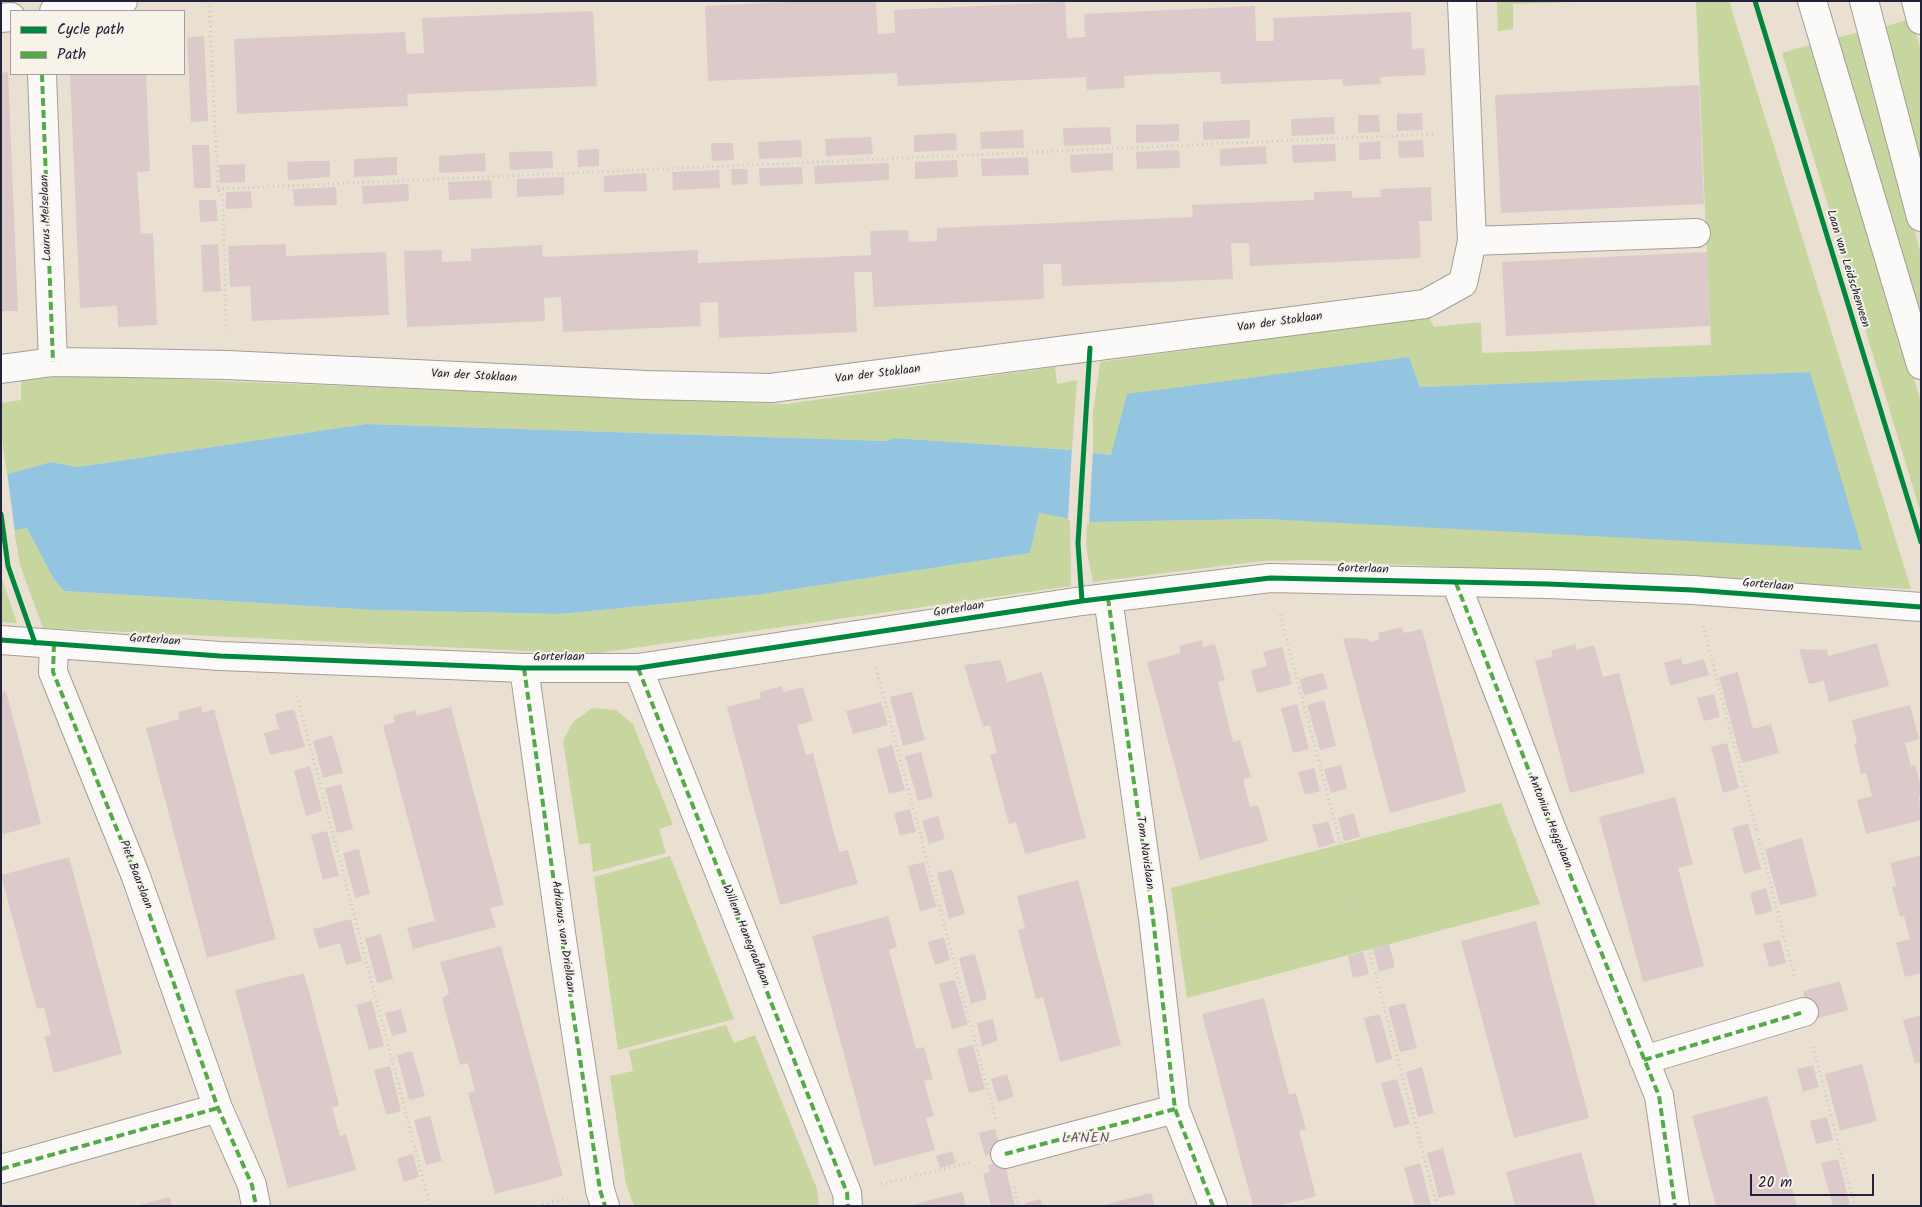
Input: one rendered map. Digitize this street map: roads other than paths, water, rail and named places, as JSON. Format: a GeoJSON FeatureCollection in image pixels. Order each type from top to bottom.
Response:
{"type":"FeatureCollection","features":[{"type":"Feature","properties":{"kind":"street"},"geometry":{"type":"LineString","coordinates":[[61,10],[123,1]]}},
{"type":"Feature","properties":{"kind":"street","name":"Van der Stoklaan"},"geometry":{"type":"LineString","coordinates":[[1,369],[53,362],[227,365],[646,386],[771,388],[1425,304],[1463,283],[1472,241],[1462,1]]}},
{"type":"Feature","properties":{"kind":"street"},"geometry":{"type":"LineString","coordinates":[[1812,1],[1921,365]]}},
{"type":"Feature","properties":{"kind":"street"},"geometry":{"type":"LineString","coordinates":[[1864,1],[1921,217]]}},
{"type":"Feature","properties":{"kind":"street"},"geometry":{"type":"LineString","coordinates":[[1916,1],[1921,20]]}},
{"type":"Feature","properties":{"kind":"street","name":"Laurus Melselaan"},"geometry":{"type":"LineString","coordinates":[[42,75],[53,362]]}},
{"type":"Feature","properties":{"kind":"street"},"geometry":{"type":"LineString","coordinates":[[1472,241],[1696,233]]}},
{"type":"Feature","properties":{"kind":"street","name":"Gorterlaan"},"geometry":{"type":"LineString","coordinates":[[1,640],[287,658],[524,668],[638,668],[1108,598],[1270,578],[1548,584],[1693,590],[1921,607]]}},
{"type":"Feature","properties":{"kind":"street","name":"Antonius Heggelaan"},"geometry":{"type":"LineString","coordinates":[[1456,583],[1550,825],[1659,1096],[1674,1206]]}},
{"type":"Feature","properties":{"kind":"street","name":"Tom Navislaan"},"geometry":{"type":"LineString","coordinates":[[1108,598],[1155,933],[1175,1109],[1213,1206]]}},
{"type":"Feature","properties":{"kind":"street","name":"Piet Baarslaan"},"geometry":{"type":"LineString","coordinates":[[54,644],[53,672],[135,874],[218,1108],[252,1185],[256,1206]]}},
{"type":"Feature","properties":{"kind":"street","name":"Adrianus van Driellaan"},"geometry":{"type":"LineString","coordinates":[[524,668],[566,966],[600,1190],[605,1206]]}},
{"type":"Feature","properties":{"kind":"street","name":"Willem Hanegraaflaan"},"geometry":{"type":"LineString","coordinates":[[638,668],[848,1199]]}},
{"type":"Feature","properties":{"kind":"street"},"geometry":{"type":"LineString","coordinates":[[1644,1060],[1804,1012]]}},
{"type":"Feature","properties":{"kind":"street"},"geometry":{"type":"LineString","coordinates":[[1,1168],[218,1108]]}},
{"type":"Feature","properties":{"kind":"street"},"geometry":{"type":"LineString","coordinates":[[1005,1154],[1175,1109]]}},
{"type":"Feature","properties":{"kind":"water"},"geometry":{"type":"Polygon","coordinates":[[[1409,357],[1420,387],[1810,372],[1862,550],[1265,519],[1087,522],[1039,513],[1030,553],[756,595],[560,614],[374,610],[64,591],[53,578],[27,528],[1,533],[1,476],[51,462],[78,467],[366,424],[887,441],[894,438],[1072,450],[1111,455],[1127,394],[1409,357]]]}},
{"type":"Feature","properties":{"kind":"district","name":"LANEN"},"geometry":{"type":"Point","coordinates":[1086,1140]}}]}
